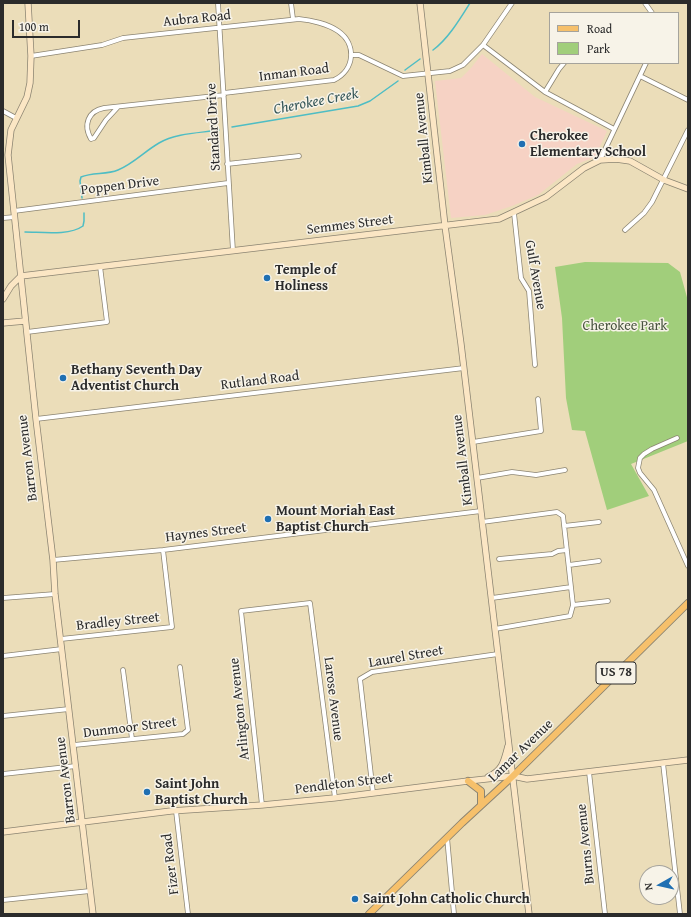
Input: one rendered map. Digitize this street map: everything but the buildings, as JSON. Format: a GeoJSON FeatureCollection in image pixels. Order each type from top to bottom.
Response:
{"type":"FeatureCollection","features":[{"type":"Feature","properties":{"kind":"main road","name":"Barron Avenue"},"geometry":{"type":"LineString","coordinates":[[28,3],[31,56],[29,90],[16,118],[10,136],[8,155],[22,276],[26,332],[53,560],[55,594],[70,709],[93,914]]}},
{"type":"Feature","properties":{"kind":"main road","name":"Kimball Avenue"},"geometry":{"type":"LineString","coordinates":[[420,3],[445,226],[464,368],[529,914]]}},
{"type":"Feature","properties":{"kind":"main road","name":"Semmes Street"},"geometry":{"type":"LineString","coordinates":[[22,276],[492,221],[514,213],[546,197],[584,168],[600,160],[616,159],[630,162],[664,180],[688,189]]}},
{"type":"Feature","properties":{"kind":"main road"},"geometry":{"type":"LineString","coordinates":[[3,299],[11,286],[22,276]]}},
{"type":"Feature","properties":{"kind":"main road"},"geometry":{"type":"LineString","coordinates":[[3,323],[25,321]]}},
{"type":"Feature","properties":{"kind":"main road","name":"Lamar Avenue"},"geometry":{"type":"LineString","coordinates":[[369,914],[447,837],[513,776],[688,603]]}},
{"type":"Feature","properties":{"kind":"main road"},"geometry":{"type":"LineString","coordinates":[[482,779],[499,770],[502,766],[509,742]]}},
{"type":"Feature","properties":{"kind":"main road","name":"Pendleton Street"},"geometry":{"type":"LineString","coordinates":[[3,832],[176,811],[335,798],[513,776],[528,779],[688,760]]}},
{"type":"Feature","properties":{"kind":"main road"},"geometry":{"type":"LineString","coordinates":[[468,781],[481,791],[481,805]]}},
{"type":"Feature","properties":{"kind":"street","name":"Standard Drive"},"geometry":{"type":"LineString","coordinates":[[218,3],[233,251]]}},
{"type":"Feature","properties":{"kind":"street"},"geometry":{"type":"LineString","coordinates":[[291,3],[293,19]]}},
{"type":"Feature","properties":{"kind":"street"},"geometry":{"type":"LineString","coordinates":[[352,54],[359,55],[403,76],[450,71],[463,65],[483,45],[512,3]]}},
{"type":"Feature","properties":{"kind":"street"},"geometry":{"type":"LineString","coordinates":[[645,3],[651,12]]}},
{"type":"Feature","properties":{"kind":"street","name":"Aubra Road"},"geometry":{"type":"LineString","coordinates":[[31,56],[102,45],[123,38],[293,19],[311,21],[338,31],[344,37],[352,54]]}},
{"type":"Feature","properties":{"kind":"street"},"geometry":{"type":"LineString","coordinates":[[483,45],[545,92],[614,129]]}},
{"type":"Feature","properties":{"kind":"street","name":"Inman Road"},"geometry":{"type":"LineString","coordinates":[[118,107],[106,120],[94,138],[91,139],[88,124],[89,118],[92,113],[101,108],[334,80],[341,76],[350,66],[352,54]]}},
{"type":"Feature","properties":{"kind":"street"},"geometry":{"type":"LineString","coordinates":[[545,92],[563,64]]}},
{"type":"Feature","properties":{"kind":"street"},"geometry":{"type":"LineString","coordinates":[[600,160],[646,64]]}},
{"type":"Feature","properties":{"kind":"street"},"geometry":{"type":"LineString","coordinates":[[640,76],[688,100]]}},
{"type":"Feature","properties":{"kind":"street"},"geometry":{"type":"LineString","coordinates":[[3,111],[16,118]]}},
{"type":"Feature","properties":{"kind":"street"},"geometry":{"type":"LineString","coordinates":[[625,230],[644,213],[652,202],[688,130]]}},
{"type":"Feature","properties":{"kind":"street"},"geometry":{"type":"LineString","coordinates":[[228,164],[299,156]]}},
{"type":"Feature","properties":{"kind":"street","name":"Poppen Drive"},"geometry":{"type":"LineString","coordinates":[[3,218],[14,214],[228,183]]}},
{"type":"Feature","properties":{"kind":"street","name":"Gulf Avenue"},"geometry":{"type":"LineString","coordinates":[[514,213],[521,278],[529,291],[535,365]]}},
{"type":"Feature","properties":{"kind":"street"},"geometry":{"type":"LineString","coordinates":[[26,332],[107,322],[100,266]]}},
{"type":"Feature","properties":{"kind":"street","name":"Rutland Road"},"geometry":{"type":"LineString","coordinates":[[36,419],[464,368]]}},
{"type":"Feature","properties":{"kind":"street"},"geometry":{"type":"LineString","coordinates":[[473,442],[541,431],[538,399]]}},
{"type":"Feature","properties":{"kind":"street"},"geometry":{"type":"LineString","coordinates":[[677,438],[644,454],[640,458],[638,468],[640,473],[654,490],[688,566]]}},
{"type":"Feature","properties":{"kind":"street"},"geometry":{"type":"LineString","coordinates":[[477,478],[512,472],[536,475],[565,470]]}},
{"type":"Feature","properties":{"kind":"street","name":"Haynes Street"},"geometry":{"type":"LineString","coordinates":[[53,560],[163,550],[481,511]]}},
{"type":"Feature","properties":{"kind":"street"},"geometry":{"type":"LineString","coordinates":[[482,522],[557,512],[563,516],[573,605],[570,616],[495,628]]}},
{"type":"Feature","properties":{"kind":"street"},"geometry":{"type":"LineString","coordinates":[[564,526],[599,522]]}},
{"type":"Feature","properties":{"kind":"street","name":"Bradley Street"},"geometry":{"type":"LineString","coordinates":[[61,639],[172,627],[163,550]]}},
{"type":"Feature","properties":{"kind":"street"},"geometry":{"type":"LineString","coordinates":[[499,559],[552,554],[558,551],[567,550]]}},
{"type":"Feature","properties":{"kind":"street"},"geometry":{"type":"LineString","coordinates":[[569,565],[599,561]]}},
{"type":"Feature","properties":{"kind":"street"},"geometry":{"type":"LineString","coordinates":[[492,598],[571,587]]}},
{"type":"Feature","properties":{"kind":"street"},"geometry":{"type":"LineString","coordinates":[[3,598],[55,594]]}},
{"type":"Feature","properties":{"kind":"street"},"geometry":{"type":"LineString","coordinates":[[573,605],[608,601]]}},
{"type":"Feature","properties":{"kind":"street","name":"Arlington Avenue"},"geometry":{"type":"LineString","coordinates":[[262,805],[241,610],[310,603]]}},
{"type":"Feature","properties":{"kind":"street","name":"Larose Avenue"},"geometry":{"type":"LineString","coordinates":[[310,603],[335,798]]}},
{"type":"Feature","properties":{"kind":"street","name":"Bradley Street"},"geometry":{"type":"LineString","coordinates":[[3,656],[62,649]]}},
{"type":"Feature","properties":{"kind":"street","name":"Laurel Street"},"geometry":{"type":"LineString","coordinates":[[373,793],[360,679],[379,670],[498,654]]}},
{"type":"Feature","properties":{"kind":"street","name":"Dunmoor Street"},"geometry":{"type":"LineString","coordinates":[[74,745],[183,734],[188,730],[180,667]]}},
{"type":"Feature","properties":{"kind":"street"},"geometry":{"type":"LineString","coordinates":[[122,670],[132,739]]}},
{"type":"Feature","properties":{"kind":"street"},"geometry":{"type":"LineString","coordinates":[[3,716],[70,709]]}},
{"type":"Feature","properties":{"kind":"street"},"geometry":{"type":"LineString","coordinates":[[663,763],[680,914]]}},
{"type":"Feature","properties":{"kind":"street"},"geometry":{"type":"LineString","coordinates":[[3,774],[76,766]]}},
{"type":"Feature","properties":{"kind":"street","name":"Burns Avenue"},"geometry":{"type":"LineString","coordinates":[[589,772],[605,914]]}},
{"type":"Feature","properties":{"kind":"street","name":"Fizer Road"},"geometry":{"type":"LineString","coordinates":[[176,811],[188,914]]}},
{"type":"Feature","properties":{"kind":"street"},"geometry":{"type":"LineString","coordinates":[[447,837],[454,914]]}},
{"type":"Feature","properties":{"kind":"street"},"geometry":{"type":"LineString","coordinates":[[3,900],[90,891]]}},
{"type":"Feature","properties":{"kind":"shaded area","name":"Cherokee Elementary School"},"geometry":{"type":"Polygon","coordinates":[[[482,54],[535,97],[607,131],[595,157],[577,164],[538,195],[485,215],[451,218],[435,81],[461,78],[482,54]]]}},
{"type":"Feature","properties":{"kind":"green space","name":"Cherokee Park"},"geometry":{"type":"Polygon","coordinates":[[[585,262],[668,263],[680,272],[688,301],[688,441],[631,464],[649,496],[607,510],[585,431],[572,430],[566,398],[562,318],[555,267],[585,262]]]}},
{"type":"Feature","properties":{"kind":"waterway","name":"Cherokee Creek"},"geometry":{"type":"LineString","coordinates":[[433,50],[449,35],[470,3]]}},
{"type":"Feature","properties":{"kind":"waterway","name":"Cherokee Creek"},"geometry":{"type":"LineString","coordinates":[[405,70],[420,59]]}},
{"type":"Feature","properties":{"kind":"waterway","name":"Cherokee Creek"},"geometry":{"type":"LineString","coordinates":[[232,127],[358,106],[370,101],[398,81]]}},
{"type":"Feature","properties":{"kind":"waterway","name":"Cherokee Creek"},"geometry":{"type":"LineString","coordinates":[[82,198],[81,177],[90,174],[118,170],[159,143],[173,137],[219,130]]}},
{"type":"Feature","properties":{"kind":"waterway","name":"Cherokee Creek"},"geometry":{"type":"LineString","coordinates":[[25,232],[55,233],[77,229],[83,226],[84,213]]}},
{"type":"Feature","properties":{"kind":"place","name":"Cherokee Elementary School"},"geometry":{"type":"Point","coordinates":[522,144]}},
{"type":"Feature","properties":{"kind":"place","name":"Temple of Holiness"},"geometry":{"type":"Point","coordinates":[267,278]}},
{"type":"Feature","properties":{"kind":"place","name":"Bethany Seventh Day Adventist Church"},"geometry":{"type":"Point","coordinates":[63,378]}},
{"type":"Feature","properties":{"kind":"place","name":"Mount Moriah East Baptist Church"},"geometry":{"type":"Point","coordinates":[268,519]}},
{"type":"Feature","properties":{"kind":"place","name":"Saint John Baptist Church"},"geometry":{"type":"Point","coordinates":[147,792]}},
{"type":"Feature","properties":{"kind":"place","name":"Saint John Catholic Church"},"geometry":{"type":"Point","coordinates":[355,899]}}]}
